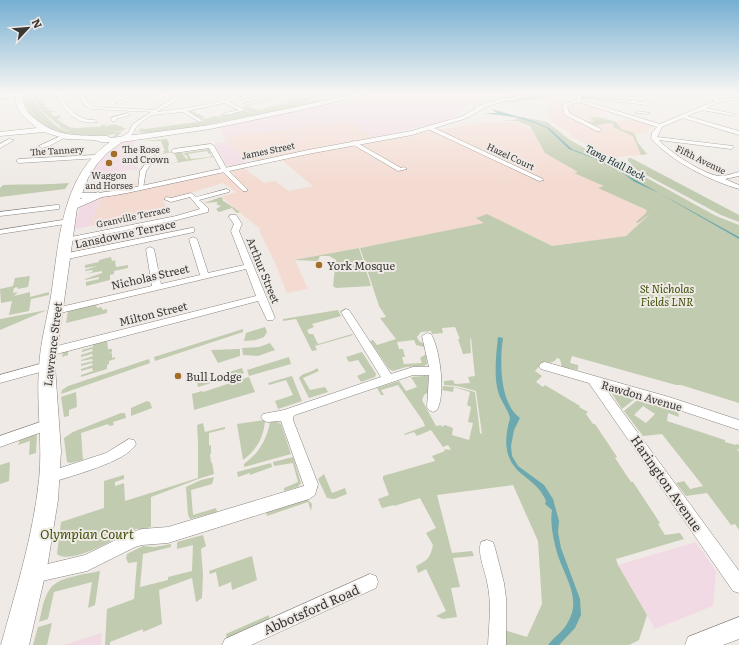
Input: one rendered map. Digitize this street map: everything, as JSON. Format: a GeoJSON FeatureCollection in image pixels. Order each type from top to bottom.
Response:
{"type":"FeatureCollection","features":[{"type":"Feature","properties":{"kind":"main road"},"geometry":{"type":"LineString","coordinates":[[35,122],[48,133],[65,136],[120,139],[235,122]]}},
{"type":"Feature","properties":{"kind":"main road"},"geometry":{"type":"LineString","coordinates":[[5,136],[44,130]]}},
{"type":"Feature","properties":{"kind":"main road","name":"Lawrence Street"},"geometry":{"type":"LineString","coordinates":[[15,645],[47,514],[50,477],[49,424],[46,390],[48,359],[70,213],[89,170],[97,157],[120,139]]}},
{"type":"Feature","properties":{"kind":"main road"},"geometry":{"type":"LineString","coordinates":[[70,213],[98,195]]}},
{"type":"Feature","properties":{"kind":"street"},"geometry":{"type":"LineString","coordinates":[[120,139],[139,122]]}},
{"type":"Feature","properties":{"kind":"street","name":"James Street"},"geometry":{"type":"LineString","coordinates":[[77,195],[98,195],[140,188],[430,128],[449,122]]}},
{"type":"Feature","properties":{"kind":"street"},"geometry":{"type":"LineString","coordinates":[[584,122],[599,130]]}},
{"type":"Feature","properties":{"kind":"street"},"geometry":{"type":"LineString","coordinates":[[652,122],[660,126]]}},
{"type":"Feature","properties":{"kind":"street"},"geometry":{"type":"LineString","coordinates":[[669,122],[660,126],[655,133],[654,138],[731,147]]}},
{"type":"Feature","properties":{"kind":"street"},"geometry":{"type":"LineString","coordinates":[[702,122],[739,133]]}},
{"type":"Feature","properties":{"kind":"street","name":"Hazel Court"},"geometry":{"type":"LineString","coordinates":[[430,128],[541,180]]}},
{"type":"Feature","properties":{"kind":"street"},"geometry":{"type":"LineString","coordinates":[[0,146],[5,136]]}},
{"type":"Feature","properties":{"kind":"street"},"geometry":{"type":"LineString","coordinates":[[42,146],[65,136]]}},
{"type":"Feature","properties":{"kind":"street","name":"Fifth Avenue"},"geometry":{"type":"LineString","coordinates":[[654,138],[661,148],[668,153],[739,187]]}},
{"type":"Feature","properties":{"kind":"street"},"geometry":{"type":"LineString","coordinates":[[354,143],[400,170],[404,169]]}},
{"type":"Feature","properties":{"kind":"street"},"geometry":{"type":"LineString","coordinates":[[174,151],[211,146],[224,170],[245,190]]}},
{"type":"Feature","properties":{"kind":"street","name":"The Tannery"},"geometry":{"type":"LineString","coordinates":[[18,161],[97,157]]}},
{"type":"Feature","properties":{"kind":"street"},"geometry":{"type":"LineString","coordinates":[[140,188],[143,171],[151,160]]}},
{"type":"Feature","properties":{"kind":"street"},"geometry":{"type":"LineString","coordinates":[[720,178],[739,174]]}},
{"type":"Feature","properties":{"kind":"street","name":"Hazel Court"},"geometry":{"type":"LineString","coordinates":[[532,182],[550,177]]}},
{"type":"Feature","properties":{"kind":"street"},"geometry":{"type":"LineString","coordinates":[[167,199],[170,200],[227,192]]}},
{"type":"Feature","properties":{"kind":"street","name":"Granville Terrace"},"geometry":{"type":"LineString","coordinates":[[64,249],[205,210],[193,197]]}},
{"type":"Feature","properties":{"kind":"street"},"geometry":{"type":"LineString","coordinates":[[0,214],[40,212],[56,207]]}},
{"type":"Feature","properties":{"kind":"street"},"geometry":{"type":"LineString","coordinates":[[0,232],[70,213]]}},
{"type":"Feature","properties":{"kind":"street","name":"Arthur Street"},"geometry":{"type":"LineString","coordinates":[[233,217],[238,224],[235,231],[270,318]]}},
{"type":"Feature","properties":{"kind":"street","name":"Lansdowne Terrace"},"geometry":{"type":"LineString","coordinates":[[64,249],[191,230]]}},
{"type":"Feature","properties":{"kind":"street"},"geometry":{"type":"LineString","coordinates":[[193,239],[205,276]]}},
{"type":"Feature","properties":{"kind":"street"},"geometry":{"type":"LineString","coordinates":[[150,249],[157,287]]}},
{"type":"Feature","properties":{"kind":"street","name":"Nicholas Street"},"geometry":{"type":"LineString","coordinates":[[56,311],[249,266]]}},
{"type":"Feature","properties":{"kind":"street","name":"Milton Street"},"geometry":{"type":"LineString","coordinates":[[0,379],[48,359],[262,298]]}},
{"type":"Feature","properties":{"kind":"street"},"geometry":{"type":"LineString","coordinates":[[346,312],[388,379]]}},
{"type":"Feature","properties":{"kind":"street"},"geometry":{"type":"LineString","coordinates":[[427,336],[436,371],[433,407]]}},
{"type":"Feature","properties":{"kind":"street","name":"Rawdon Avenue"},"geometry":{"type":"LineString","coordinates":[[545,366],[669,402],[739,425]]}},
{"type":"Feature","properties":{"kind":"street"},"geometry":{"type":"LineString","coordinates":[[267,416],[287,415],[290,412],[413,371],[436,371]]}},
{"type":"Feature","properties":{"kind":"street","name":"Harington Avenue"},"geometry":{"type":"LineString","coordinates":[[594,381],[739,585]]}},
{"type":"Feature","properties":{"kind":"street"},"geometry":{"type":"LineString","coordinates":[[33,575],[87,562],[132,540],[168,535],[304,494],[310,490],[311,484],[287,415]]}},
{"type":"Feature","properties":{"kind":"street"},"geometry":{"type":"LineString","coordinates":[[0,442],[49,424]]}},
{"type":"Feature","properties":{"kind":"street"},"geometry":{"type":"LineString","coordinates":[[50,477],[110,457],[129,444]]}},
{"type":"Feature","properties":{"kind":"street"},"geometry":{"type":"LineString","coordinates":[[487,548],[498,598],[497,645]]}},
{"type":"Feature","properties":{"kind":"street","name":"Abbotsford Road"},"geometry":{"type":"LineString","coordinates":[[230,645],[370,582]]}},
{"type":"Feature","properties":{"kind":"street"},"geometry":{"type":"LineString","coordinates":[[696,645],[739,628]]}},
{"type":"Feature","properties":{"kind":"shaded area"},"geometry":{"type":"Polygon","coordinates":[[[231,122],[348,122],[224,137],[217,125],[231,122]]]}},
{"type":"Feature","properties":{"kind":"shaded area"},"geometry":{"type":"Polygon","coordinates":[[[349,122],[440,122],[437,123],[375,137],[349,122]]]}},
{"type":"Feature","properties":{"kind":"shaded area"},"geometry":{"type":"Polygon","coordinates":[[[349,122],[380,140],[478,123],[517,122],[532,130],[545,153],[653,212],[626,236],[552,246],[501,221],[295,260],[308,289],[287,293],[275,263],[259,230],[260,229],[221,197],[236,192],[223,183],[163,201],[169,211],[91,226],[104,188],[137,183],[135,191],[243,167],[264,183],[275,181],[289,191],[313,186],[277,156],[259,160],[245,160],[226,141],[224,137],[349,122]]]}},
{"type":"Feature","properties":{"kind":"shaded area"},"geometry":{"type":"Polygon","coordinates":[[[552,122],[643,122],[652,125],[646,134],[634,133],[638,143],[647,154],[610,158],[569,135],[572,135],[552,122]]]}},
{"type":"Feature","properties":{"kind":"shaded area"},"geometry":{"type":"Polygon","coordinates":[[[133,139],[135,148],[147,147],[148,153],[131,157],[129,163],[141,169],[93,174],[94,168],[107,152],[121,142],[133,139]]]}},
{"type":"Feature","properties":{"kind":"shaded area"},"geometry":{"type":"Polygon","coordinates":[[[226,141],[245,160],[245,162],[232,166],[225,164],[214,144],[226,141]]]}},
{"type":"Feature","properties":{"kind":"shaded area"},"geometry":{"type":"Polygon","coordinates":[[[101,197],[91,226],[74,229],[81,202],[101,197]]]}},
{"type":"Feature","properties":{"kind":"shaded area"},"geometry":{"type":"Polygon","coordinates":[[[696,542],[716,571],[713,606],[655,629],[618,565],[696,542]]]}},
{"type":"Feature","properties":{"kind":"shaded area"},"geometry":{"type":"Polygon","coordinates":[[[102,633],[101,645],[63,645],[85,638],[102,633]]]}},
{"type":"Feature","properties":{"kind":"green space"},"geometry":{"type":"Polygon","coordinates":[[[39,122],[52,122],[61,128],[56,122],[62,122],[73,128],[100,127],[103,125],[100,124],[106,125],[104,128],[114,124],[123,127],[122,128],[126,128],[122,131],[111,131],[122,132],[116,137],[112,137],[118,133],[104,136],[69,134],[49,128],[39,122]]]}},
{"type":"Feature","properties":{"kind":"green space"},"geometry":{"type":"Polygon","coordinates":[[[197,122],[219,122],[149,133],[135,132],[144,131],[136,131],[141,130],[139,128],[145,129],[197,122]]]}},
{"type":"Feature","properties":{"kind":"green space","name":"St Nicholas Fields LNR"},"geometry":{"type":"Polygon","coordinates":[[[520,122],[547,122],[570,140],[593,153],[634,171],[716,216],[739,225],[739,403],[681,385],[676,385],[572,356],[570,363],[578,365],[578,370],[562,367],[560,359],[557,358],[551,362],[544,361],[535,371],[542,376],[536,382],[543,387],[545,385],[588,412],[586,414],[593,424],[595,424],[617,457],[615,458],[660,523],[658,524],[665,535],[680,533],[684,539],[616,559],[647,615],[639,640],[629,645],[502,645],[501,629],[527,637],[542,604],[538,541],[513,485],[437,495],[452,553],[472,551],[474,556],[453,558],[460,587],[451,588],[457,617],[443,619],[436,616],[446,611],[426,569],[418,573],[416,566],[426,560],[431,553],[433,545],[426,533],[436,528],[420,498],[382,508],[378,499],[389,495],[383,476],[435,461],[432,456],[445,451],[444,449],[451,450],[448,445],[443,447],[431,430],[417,436],[414,432],[405,435],[404,434],[425,426],[423,421],[398,385],[381,390],[384,395],[381,395],[377,388],[399,381],[406,391],[417,387],[411,377],[424,375],[430,377],[430,391],[424,395],[422,400],[436,426],[441,425],[442,427],[445,425],[453,428],[452,435],[469,440],[473,423],[468,422],[471,407],[467,405],[470,392],[454,387],[453,392],[442,390],[443,386],[456,387],[475,392],[480,433],[482,434],[476,391],[457,386],[444,385],[444,381],[453,380],[455,384],[470,383],[468,377],[475,376],[471,338],[471,353],[463,354],[458,339],[460,339],[455,327],[442,328],[443,333],[432,334],[431,331],[421,332],[417,337],[419,341],[426,345],[424,347],[416,345],[414,340],[397,342],[399,349],[403,349],[405,357],[402,357],[404,364],[422,363],[420,358],[426,354],[427,364],[424,366],[406,367],[393,371],[389,369],[370,341],[373,340],[377,345],[396,339],[380,318],[386,317],[379,306],[360,248],[484,223],[476,218],[487,214],[552,246],[626,236],[651,213],[638,223],[636,222],[646,213],[647,210],[598,188],[604,186],[574,173],[578,172],[545,153],[530,126],[520,122]]]}},
{"type":"Feature","properties":{"kind":"green space"},"geometry":{"type":"Polygon","coordinates":[[[585,122],[616,122],[621,129],[634,133],[638,143],[647,154],[641,155],[633,136],[613,127],[614,124],[589,124],[585,122]]]}},
{"type":"Feature","properties":{"kind":"green space"},"geometry":{"type":"Polygon","coordinates":[[[167,139],[169,144],[169,152],[172,152],[156,155],[156,157],[153,157],[155,155],[164,153],[163,151],[165,151],[161,141],[143,141],[167,139]]]}},
{"type":"Feature","properties":{"kind":"green space"},"geometry":{"type":"Polygon","coordinates":[[[209,149],[211,154],[207,151],[188,154],[191,159],[210,157],[212,155],[213,157],[169,164],[178,162],[174,152],[182,153],[187,160],[188,157],[183,153],[209,149]]]}},
{"type":"Feature","properties":{"kind":"green space"},"geometry":{"type":"Polygon","coordinates":[[[628,158],[631,158],[739,215],[739,222],[721,215],[637,170],[628,161],[628,158]]]}},
{"type":"Feature","properties":{"kind":"green space"},"geometry":{"type":"Polygon","coordinates":[[[69,183],[65,189],[0,197],[0,188],[3,185],[69,183]]]}},
{"type":"Feature","properties":{"kind":"green space"},"geometry":{"type":"Polygon","coordinates":[[[221,197],[223,199],[222,200],[240,212],[237,213],[232,208],[219,212],[216,209],[221,206],[216,204],[218,203],[217,202],[204,203],[221,197]]]}},
{"type":"Feature","properties":{"kind":"green space"},"geometry":{"type":"Polygon","coordinates":[[[359,248],[371,286],[336,288],[333,286],[336,260],[329,256],[320,256],[318,261],[294,260],[359,248]]]}},
{"type":"Feature","properties":{"kind":"green space"},"geometry":{"type":"Polygon","coordinates":[[[111,257],[112,261],[115,260],[116,267],[128,265],[128,268],[114,271],[114,274],[110,275],[110,280],[86,286],[86,282],[99,279],[99,277],[85,279],[102,273],[102,271],[85,274],[92,272],[93,270],[85,270],[97,266],[85,268],[85,265],[99,262],[99,260],[111,257]]]}},
{"type":"Feature","properties":{"kind":"green space"},"geometry":{"type":"Polygon","coordinates":[[[30,276],[28,287],[18,289],[17,287],[14,288],[13,293],[18,292],[14,296],[30,292],[30,297],[49,292],[49,295],[31,299],[29,311],[9,315],[12,301],[1,303],[0,289],[13,286],[15,278],[30,276]]]}},
{"type":"Feature","properties":{"kind":"green space"},"geometry":{"type":"Polygon","coordinates":[[[96,304],[97,308],[101,307],[103,310],[107,309],[107,313],[66,323],[68,311],[96,304]]]}},
{"type":"Feature","properties":{"kind":"green space"},"geometry":{"type":"Polygon","coordinates":[[[47,310],[0,330],[0,319],[47,310]]]}},
{"type":"Feature","properties":{"kind":"green space"},"geometry":{"type":"Polygon","coordinates":[[[338,310],[341,316],[312,324],[314,327],[307,330],[309,334],[313,334],[318,344],[352,334],[353,335],[315,346],[317,350],[312,351],[296,319],[283,321],[283,319],[338,310]]]}},
{"type":"Feature","properties":{"kind":"green space"},"geometry":{"type":"Polygon","coordinates":[[[265,327],[267,332],[264,337],[256,340],[244,341],[246,333],[265,327]]]}},
{"type":"Feature","properties":{"kind":"green space"},"geometry":{"type":"Polygon","coordinates":[[[243,329],[243,332],[155,361],[154,357],[243,329]]]}},
{"type":"Feature","properties":{"kind":"green space"},"geometry":{"type":"Polygon","coordinates":[[[107,340],[108,349],[112,349],[112,352],[109,354],[112,353],[112,358],[115,357],[115,359],[109,361],[107,369],[81,377],[81,375],[93,371],[92,368],[81,371],[81,369],[93,365],[92,363],[81,366],[81,364],[93,361],[92,359],[81,360],[93,356],[92,354],[81,357],[81,355],[93,351],[92,349],[82,352],[82,350],[93,347],[93,345],[68,351],[68,355],[62,357],[63,352],[65,351],[107,340]]]}},
{"type":"Feature","properties":{"kind":"green space"},"geometry":{"type":"Polygon","coordinates":[[[270,343],[275,350],[258,356],[243,355],[242,348],[259,347],[270,343]]]}},
{"type":"Feature","properties":{"kind":"green space"},"geometry":{"type":"Polygon","coordinates":[[[240,349],[240,356],[218,363],[211,350],[240,349]]]}},
{"type":"Feature","properties":{"kind":"green space"},"geometry":{"type":"Polygon","coordinates":[[[362,352],[376,374],[375,377],[361,382],[357,376],[366,372],[358,360],[349,362],[346,357],[362,352]]]}},
{"type":"Feature","properties":{"kind":"green space"},"geometry":{"type":"Polygon","coordinates":[[[289,357],[291,364],[249,376],[247,370],[289,357]]]}},
{"type":"Feature","properties":{"kind":"green space"},"geometry":{"type":"Polygon","coordinates":[[[149,359],[150,363],[61,394],[62,390],[68,386],[149,359]]]}},
{"type":"Feature","properties":{"kind":"green space"},"geometry":{"type":"Polygon","coordinates":[[[242,368],[244,373],[198,387],[197,382],[242,368]]]}},
{"type":"Feature","properties":{"kind":"green space"},"geometry":{"type":"Polygon","coordinates":[[[317,368],[319,371],[303,378],[310,390],[325,387],[328,392],[309,398],[299,378],[317,368]]]}},
{"type":"Feature","properties":{"kind":"green space"},"geometry":{"type":"Polygon","coordinates":[[[292,376],[302,401],[278,409],[275,401],[293,395],[286,380],[269,385],[268,383],[292,376]]]}},
{"type":"Feature","properties":{"kind":"green space"},"geometry":{"type":"Polygon","coordinates":[[[249,377],[255,392],[194,410],[192,394],[203,392],[249,377]]]}},
{"type":"Feature","properties":{"kind":"green space"},"geometry":{"type":"Polygon","coordinates":[[[610,391],[636,398],[622,409],[610,391]]]}},
{"type":"Feature","properties":{"kind":"green space"},"geometry":{"type":"Polygon","coordinates":[[[76,392],[77,407],[69,410],[69,416],[64,417],[61,397],[76,392]]]}},
{"type":"Feature","properties":{"kind":"green space"},"geometry":{"type":"Polygon","coordinates":[[[640,398],[678,411],[679,417],[668,413],[667,421],[725,440],[725,442],[739,445],[739,449],[737,449],[739,452],[739,530],[735,524],[731,525],[707,493],[686,496],[676,483],[684,481],[690,489],[703,486],[662,434],[643,436],[624,411],[640,398]],[[643,406],[634,415],[646,423],[655,414],[643,406]]]}},
{"type":"Feature","properties":{"kind":"green space"},"geometry":{"type":"Polygon","coordinates":[[[147,401],[150,402],[152,408],[131,416],[131,408],[147,401]]]}},
{"type":"Feature","properties":{"kind":"green space"},"geometry":{"type":"Polygon","coordinates":[[[121,413],[125,413],[126,418],[113,422],[114,425],[109,426],[108,424],[81,433],[83,460],[70,463],[67,462],[64,438],[73,432],[121,413]]]}},
{"type":"Feature","properties":{"kind":"green space"},"geometry":{"type":"Polygon","coordinates":[[[265,420],[261,438],[252,452],[243,460],[237,424],[265,420]]]}},
{"type":"Feature","properties":{"kind":"green space"},"geometry":{"type":"Polygon","coordinates":[[[270,422],[277,422],[281,424],[291,454],[244,467],[244,464],[258,451],[264,441],[270,422]]]}},
{"type":"Feature","properties":{"kind":"green space","name":"Olympian Court"},"geometry":{"type":"Polygon","coordinates":[[[203,423],[205,432],[225,427],[225,429],[209,433],[211,463],[212,462],[214,474],[151,497],[151,527],[136,529],[96,549],[84,553],[64,557],[57,554],[61,522],[104,508],[104,481],[124,475],[124,479],[115,482],[115,486],[124,483],[125,501],[198,478],[197,425],[203,423]]]}},
{"type":"Feature","properties":{"kind":"green space"},"geometry":{"type":"Polygon","coordinates":[[[37,433],[36,453],[29,455],[30,441],[18,445],[21,438],[37,433]]]}},
{"type":"Feature","properties":{"kind":"green space"},"geometry":{"type":"Polygon","coordinates":[[[293,457],[301,483],[298,487],[284,491],[284,488],[298,482],[293,463],[274,466],[273,462],[293,457]]]}},
{"type":"Feature","properties":{"kind":"green space"},"geometry":{"type":"Polygon","coordinates":[[[10,462],[9,481],[0,484],[0,465],[10,462]]]}},
{"type":"Feature","properties":{"kind":"green space"},"geometry":{"type":"Polygon","coordinates":[[[271,463],[272,467],[250,475],[250,473],[238,477],[237,472],[271,463]]]}},
{"type":"Feature","properties":{"kind":"green space"},"geometry":{"type":"Polygon","coordinates":[[[324,474],[332,493],[345,488],[347,494],[334,499],[327,498],[318,479],[324,474]]]}},
{"type":"Feature","properties":{"kind":"green space"},"geometry":{"type":"Polygon","coordinates":[[[214,477],[212,484],[191,490],[193,515],[216,508],[217,512],[190,519],[188,515],[186,487],[201,480],[214,477]]]}},
{"type":"Feature","properties":{"kind":"green space"},"geometry":{"type":"Polygon","coordinates":[[[304,499],[308,500],[312,504],[311,511],[308,502],[267,516],[265,509],[304,499]]]}},
{"type":"Feature","properties":{"kind":"green space"},"geometry":{"type":"Polygon","coordinates":[[[203,535],[206,546],[201,549],[203,574],[202,598],[196,602],[192,578],[159,590],[162,624],[143,632],[143,629],[110,642],[110,645],[105,645],[107,609],[134,599],[137,562],[128,563],[126,558],[127,554],[143,546],[155,547],[171,544],[171,547],[143,554],[140,587],[168,580],[168,577],[192,571],[193,545],[177,549],[177,542],[203,535]]]}},
{"type":"Feature","properties":{"kind":"green space"},"geometry":{"type":"Polygon","coordinates":[[[252,556],[257,580],[232,590],[231,582],[219,587],[216,572],[210,574],[209,571],[252,556]]]}},
{"type":"Feature","properties":{"kind":"green space"},"geometry":{"type":"Polygon","coordinates":[[[100,571],[95,605],[88,608],[92,582],[54,592],[48,619],[39,622],[46,596],[54,585],[65,579],[100,571]]]}},
{"type":"Feature","properties":{"kind":"green space"},"geometry":{"type":"Polygon","coordinates":[[[269,615],[269,621],[227,640],[226,634],[269,615]]]}},
{"type":"Feature","properties":{"kind":"green space"},"geometry":{"type":"Polygon","coordinates":[[[52,623],[47,645],[33,645],[38,627],[52,623]]]}},
{"type":"Feature","properties":{"kind":"water"},"geometry":{"type":"Polygon","coordinates":[[[532,122],[549,128],[572,149],[599,160],[619,171],[595,159],[569,149],[547,128],[532,122]]]}},
{"type":"Feature","properties":{"kind":"water"},"geometry":{"type":"Polygon","coordinates":[[[622,172],[659,193],[635,182],[622,172]]]}},
{"type":"Feature","properties":{"kind":"water"},"geometry":{"type":"Polygon","coordinates":[[[659,193],[739,237],[739,239],[659,193]]]}},
{"type":"Feature","properties":{"kind":"water"},"geometry":{"type":"Polygon","coordinates":[[[498,337],[503,338],[501,363],[504,391],[512,410],[520,418],[514,430],[511,446],[512,456],[518,466],[544,485],[553,499],[559,521],[558,532],[561,548],[580,599],[581,615],[575,628],[559,645],[548,645],[568,622],[572,613],[572,595],[556,549],[553,535],[552,510],[545,504],[546,501],[539,490],[516,469],[509,456],[506,441],[510,418],[500,397],[496,383],[498,337]]]}},
{"type":"Feature","properties":{"kind":"place","name":"The Rose and Crown"},"geometry":{"type":"Point","coordinates":[114,154]}},
{"type":"Feature","properties":{"kind":"place","name":"Waggon and Horses"},"geometry":{"type":"Point","coordinates":[109,163]}},
{"type":"Feature","properties":{"kind":"place","name":"York Mosque"},"geometry":{"type":"Point","coordinates":[319,265]}},
{"type":"Feature","properties":{"kind":"place","name":"Bull Lodge"},"geometry":{"type":"Point","coordinates":[178,376]}},
{"type":"Feature","properties":{"kind":"water label","name":"Tang Hall Beck"},"geometry":{"type":"Point","coordinates":[616,162]}}]}
